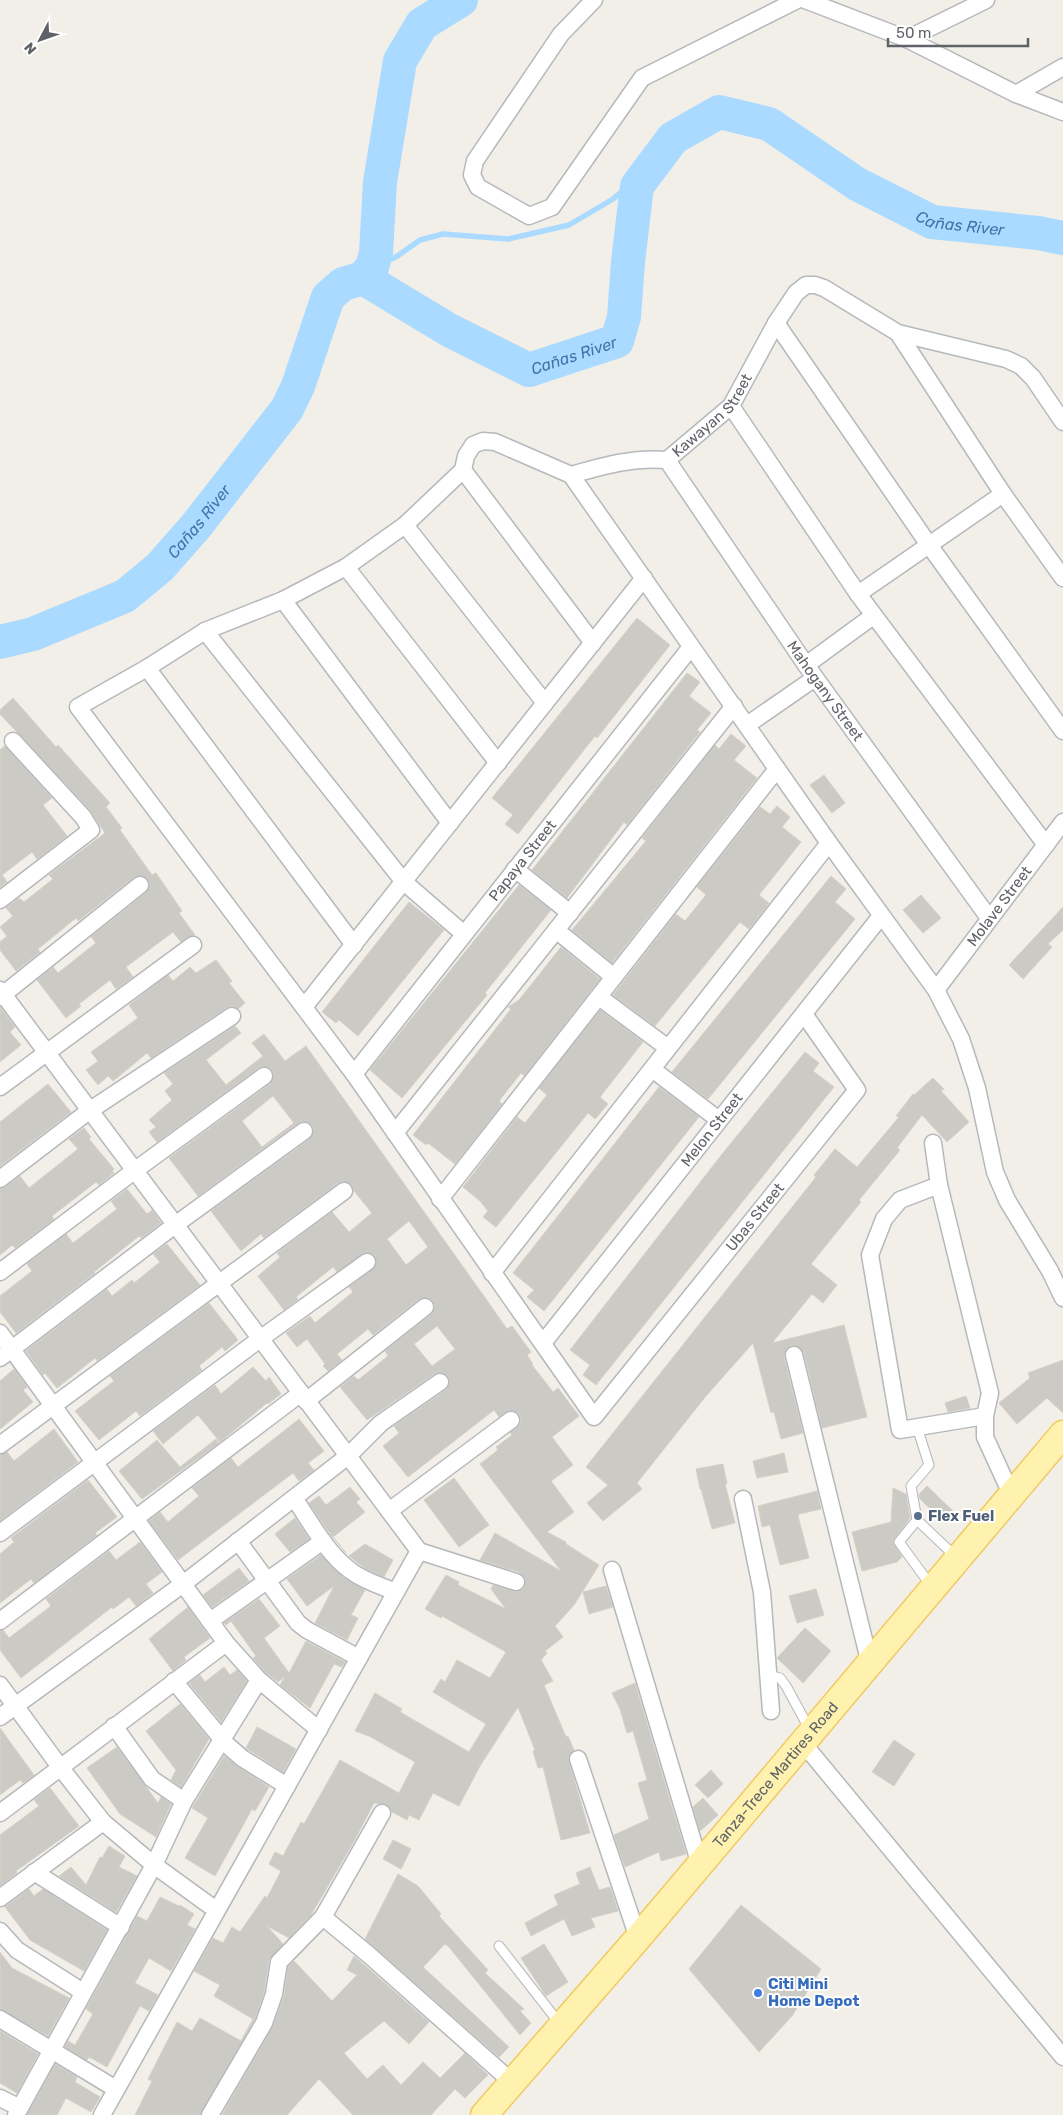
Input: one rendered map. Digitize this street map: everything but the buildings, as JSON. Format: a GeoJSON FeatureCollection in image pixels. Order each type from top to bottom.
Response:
{"type":"FeatureCollection","features":[{"type":"Feature","properties":{"kind":"main road","name":"Tanza-Trece Martires Road"},"geometry":{"type":"LineString","coordinates":[[484,2115],[638,1938],[1063,1434]]}},
{"type":"Feature","properties":{"kind":"street"},"geometry":{"type":"LineString","coordinates":[[594,0],[561,34],[475,161],[472,175],[478,187],[529,216],[552,207],[642,78],[797,0]]}},
{"type":"Feature","properties":{"kind":"street"},"geometry":{"type":"LineString","coordinates":[[805,0],[907,39],[1016,94],[1063,112]]}},
{"type":"Feature","properties":{"kind":"street"},"geometry":{"type":"LineString","coordinates":[[907,39],[986,0]]}},
{"type":"Feature","properties":{"kind":"street"},"geometry":{"type":"LineString","coordinates":[[1016,94],[1063,67]]}},
{"type":"Feature","properties":{"kind":"street","name":"Kawayan Street"},"geometry":{"type":"LineString","coordinates":[[571,475],[625,460],[647,458],[667,460],[731,406],[776,323],[796,293],[806,284],[824,288],[898,332]]}},
{"type":"Feature","properties":{"kind":"street"},"geometry":{"type":"LineString","coordinates":[[776,323],[928,545],[1063,731]]}},
{"type":"Feature","properties":{"kind":"street"},"geometry":{"type":"LineString","coordinates":[[898,332],[1006,359],[1021,366],[1044,393],[1063,422]]}},
{"type":"Feature","properties":{"kind":"street"},"geometry":{"type":"LineString","coordinates":[[898,332],[1003,494],[1063,578]]}},
{"type":"Feature","properties":{"kind":"street"},"geometry":{"type":"LineString","coordinates":[[731,406],[873,616],[1046,845]]}},
{"type":"Feature","properties":{"kind":"street"},"geometry":{"type":"LineString","coordinates":[[543,1342],[492,1273],[354,1074],[78,707],[147,668],[205,631],[283,600],[346,568],[405,525],[463,470],[466,456],[473,446],[483,441],[495,442],[571,475],[829,843],[936,990],[961,1039],[977,1088],[995,1172],[1006,1200],[1050,1270],[1063,1298]]}},
{"type":"Feature","properties":{"kind":"street","name":"Mahogany Street"},"geometry":{"type":"LineString","coordinates":[[667,460],[811,672],[989,918]]}},
{"type":"Feature","properties":{"kind":"street"},"geometry":{"type":"LineString","coordinates":[[463,470],[593,643]]}},
{"type":"Feature","properties":{"kind":"street"},"geometry":{"type":"LineString","coordinates":[[858,594],[1003,494]]}},
{"type":"Feature","properties":{"kind":"street"},"geometry":{"type":"LineString","coordinates":[[405,525],[546,703]]}},
{"type":"Feature","properties":{"kind":"street"},"geometry":{"type":"LineString","coordinates":[[346,568],[498,763]]}},
{"type":"Feature","properties":{"kind":"street"},"geometry":{"type":"LineString","coordinates":[[304,1008],[644,578]]}},
{"type":"Feature","properties":{"kind":"street"},"geometry":{"type":"LineString","coordinates":[[283,600],[450,823]]}},
{"type":"Feature","properties":{"kind":"street"},"geometry":{"type":"LineString","coordinates":[[747,725],[811,672],[873,616]]}},
{"type":"Feature","properties":{"kind":"street"},"geometry":{"type":"LineString","coordinates":[[205,631],[404,882],[464,934]]}},
{"type":"Feature","properties":{"kind":"street","name":"Papaya Street"},"geometry":{"type":"LineString","coordinates":[[354,1074],[691,647]]}},
{"type":"Feature","properties":{"kind":"street"},"geometry":{"type":"LineString","coordinates":[[147,668],[354,945]]}},
{"type":"Feature","properties":{"kind":"street"},"geometry":{"type":"LineString","coordinates":[[395,1133],[734,706]]}},
{"type":"Feature","properties":{"kind":"street"},"geometry":{"type":"LineString","coordinates":[[0,900],[90,830],[83,817],[13,741]]}},
{"type":"Feature","properties":{"kind":"street"},"geometry":{"type":"LineString","coordinates":[[440,1199],[777,769]]}},
{"type":"Feature","properties":{"kind":"street","name":"Molave Street"},"geometry":{"type":"LineString","coordinates":[[936,990],[1063,822]]}},
{"type":"Feature","properties":{"kind":"street"},"geometry":{"type":"LineString","coordinates":[[492,1273],[829,843]]}},
{"type":"Feature","properties":{"kind":"street"},"geometry":{"type":"LineString","coordinates":[[515,869],[570,913]]}},
{"type":"Feature","properties":{"kind":"street"},"geometry":{"type":"LineString","coordinates":[[140,885],[1,994],[47,1052],[419,1551],[516,1582]]}},
{"type":"Feature","properties":{"kind":"street","name":"Melon Street"},"geometry":{"type":"LineString","coordinates":[[543,1342],[881,916]]}},
{"type":"Feature","properties":{"kind":"street"},"geometry":{"type":"LineString","coordinates":[[556,930],[614,977]]}},
{"type":"Feature","properties":{"kind":"street"},"geometry":{"type":"LineString","coordinates":[[0,1087],[193,945]]}},
{"type":"Feature","properties":{"kind":"street"},"geometry":{"type":"LineString","coordinates":[[599,996],[668,1048]]}},
{"type":"Feature","properties":{"kind":"street","name":"Ubas Street"},"geometry":{"type":"LineString","coordinates":[[543,1342],[594,1417],[857,1090],[804,1014]]}},
{"type":"Feature","properties":{"kind":"street"},"geometry":{"type":"LineString","coordinates":[[0,1179],[90,1111],[232,1016]]}},
{"type":"Feature","properties":{"kind":"street"},"geometry":{"type":"LineString","coordinates":[[652,1069],[719,1120]]}},
{"type":"Feature","properties":{"kind":"street"},"geometry":{"type":"LineString","coordinates":[[0,1272],[264,1076]]}},
{"type":"Feature","properties":{"kind":"street"},"geometry":{"type":"LineString","coordinates":[[6,1354],[175,1225],[304,1131]]}},
{"type":"Feature","properties":{"kind":"street"},"geometry":{"type":"LineString","coordinates":[[933,1143],[939,1185],[990,1393],[984,1416],[985,1437],[1012,1496]]}},
{"type":"Feature","properties":{"kind":"street"},"geometry":{"type":"LineString","coordinates":[[939,1185],[900,1200],[884,1219],[870,1255],[900,1430],[984,1416]]}},
{"type":"Feature","properties":{"kind":"street"},"geometry":{"type":"LineString","coordinates":[[0,1445],[344,1191]]}},
{"type":"Feature","properties":{"kind":"street"},"geometry":{"type":"LineString","coordinates":[[0,1532],[367,1262]]}},
{"type":"Feature","properties":{"kind":"street"},"geometry":{"type":"LineString","coordinates":[[0,1621],[425,1307]]}},
{"type":"Feature","properties":{"kind":"street"},"geometry":{"type":"LineString","coordinates":[[0,1333],[6,1354],[52,1406],[95,1461],[226,1643],[259,1680],[319,1730]]}},
{"type":"Feature","properties":{"kind":"street"},"geometry":{"type":"LineString","coordinates":[[794,1355],[870,1664]]}},
{"type":"Feature","properties":{"kind":"street"},"geometry":{"type":"LineString","coordinates":[[0,1718],[183,1584],[348,1456],[381,1423],[440,1382]]}},
{"type":"Feature","properties":{"kind":"street"},"geometry":{"type":"LineString","coordinates":[[390,1511],[511,1420]]}},
{"type":"Feature","properties":{"kind":"street"},"geometry":{"type":"LineString","coordinates":[[294,1498],[323,1541],[351,1571],[396,1592]]}},
{"type":"Feature","properties":{"kind":"street"},"geometry":{"type":"LineString","coordinates":[[743,1499],[762,1592],[770,1711]]}},
{"type":"Feature","properties":{"kind":"street"},"geometry":{"type":"LineString","coordinates":[[238,1541],[298,1623],[307,1630],[359,1658]]}},
{"type":"Feature","properties":{"kind":"street"},"geometry":{"type":"LineString","coordinates":[[210,1621],[265,1580],[323,1541]]}},
{"type":"Feature","properties":{"kind":"street"},"geometry":{"type":"LineString","coordinates":[[102,2115],[419,1551]]}},
{"type":"Feature","properties":{"kind":"street"},"geometry":{"type":"LineString","coordinates":[[612,1570],[700,1865]]}},
{"type":"Feature","properties":{"kind":"street"},"geometry":{"type":"LineString","coordinates":[[0,1813],[226,1643]]}},
{"type":"Feature","properties":{"kind":"street"},"geometry":{"type":"LineString","coordinates":[[0,2098],[18,2111],[50,2050],[154,1866],[184,1801],[259,1680]]}},
{"type":"Feature","properties":{"kind":"street"},"geometry":{"type":"LineString","coordinates":[[174,1681],[222,1740],[237,1754],[287,1786]]}},
{"type":"Feature","properties":{"kind":"street"},"geometry":{"type":"LineString","coordinates":[[0,1685],[60,1768],[103,1822],[154,1866],[216,1910]]}},
{"type":"Feature","properties":{"kind":"street"},"geometry":{"type":"LineString","coordinates":[[114,1726],[152,1779],[184,1801]]}},
{"type":"Feature","properties":{"kind":"street"},"geometry":{"type":"LineString","coordinates":[[807,1737],[1063,2057]]}},
{"type":"Feature","properties":{"kind":"street"},"geometry":{"type":"LineString","coordinates":[[578,1759],[638,1938]]}},
{"type":"Feature","properties":{"kind":"street"},"geometry":{"type":"LineString","coordinates":[[210,2115],[264,2023],[274,1994],[279,1962],[323,1917],[382,1813]]}},
{"type":"Feature","properties":{"kind":"street"},"geometry":{"type":"LineString","coordinates":[[0,1898],[103,1822]]}},
{"type":"Feature","properties":{"kind":"street"},"geometry":{"type":"LineString","coordinates":[[34,1872],[121,1927]]}},
{"type":"Feature","properties":{"kind":"street"},"geometry":{"type":"LineString","coordinates":[[323,1917],[381,1965],[512,2082]]}},
{"type":"Feature","properties":{"kind":"street"},"geometry":{"type":"LineString","coordinates":[[0,1931],[17,1950],[83,1992]]}},
{"type":"Feature","properties":{"kind":"street"},"geometry":{"type":"LineString","coordinates":[[0,2019],[116,2089]]}},
{"type":"Feature","properties":{"kind":"lane"},"geometry":{"type":"LineString","coordinates":[[917,1427],[929,1465],[911,1486],[917,1520],[959,1559]]}},
{"type":"Feature","properties":{"kind":"lane"},"geometry":{"type":"LineString","coordinates":[[917,1520],[899,1542],[934,1589]]}},
{"type":"Feature","properties":{"kind":"lane"},"geometry":{"type":"LineString","coordinates":[[767,1675],[780,1678],[786,1686],[807,1737]]}},
{"type":"Feature","properties":{"kind":"lane"},"geometry":{"type":"LineString","coordinates":[[499,1946],[562,2026]]}},
{"type":"Feature","properties":{"kind":"waterway"},"geometry":{"type":"LineString","coordinates":[[363,278],[372,267],[376,253],[380,182],[400,61],[422,24],[461,0]]}},
{"type":"Feature","properties":{"kind":"waterway","name":"Cañas River"},"geometry":{"type":"LineString","coordinates":[[0,642],[33,634],[125,596],[160,567],[196,526],[287,409],[298,386],[328,297],[343,284],[363,278],[449,330],[529,370],[617,341],[624,317],[637,186],[673,138],[719,112],[769,124],[857,184],[932,222],[1038,233],[1063,238]]}},
{"type":"Feature","properties":{"kind":"waterway"},"geometry":{"type":"LineString","coordinates":[[372,267],[396,257],[420,240],[443,234],[508,239],[569,225],[613,199],[654,163]]}},
{"type":"Feature","properties":{"kind":"place","name":"Flex Fuel"},"geometry":{"type":"Point","coordinates":[918,1516]}},
{"type":"Feature","properties":{"kind":"place","name":"Citi Mini Home Depot"},"geometry":{"type":"Point","coordinates":[758,1993]}}]}
